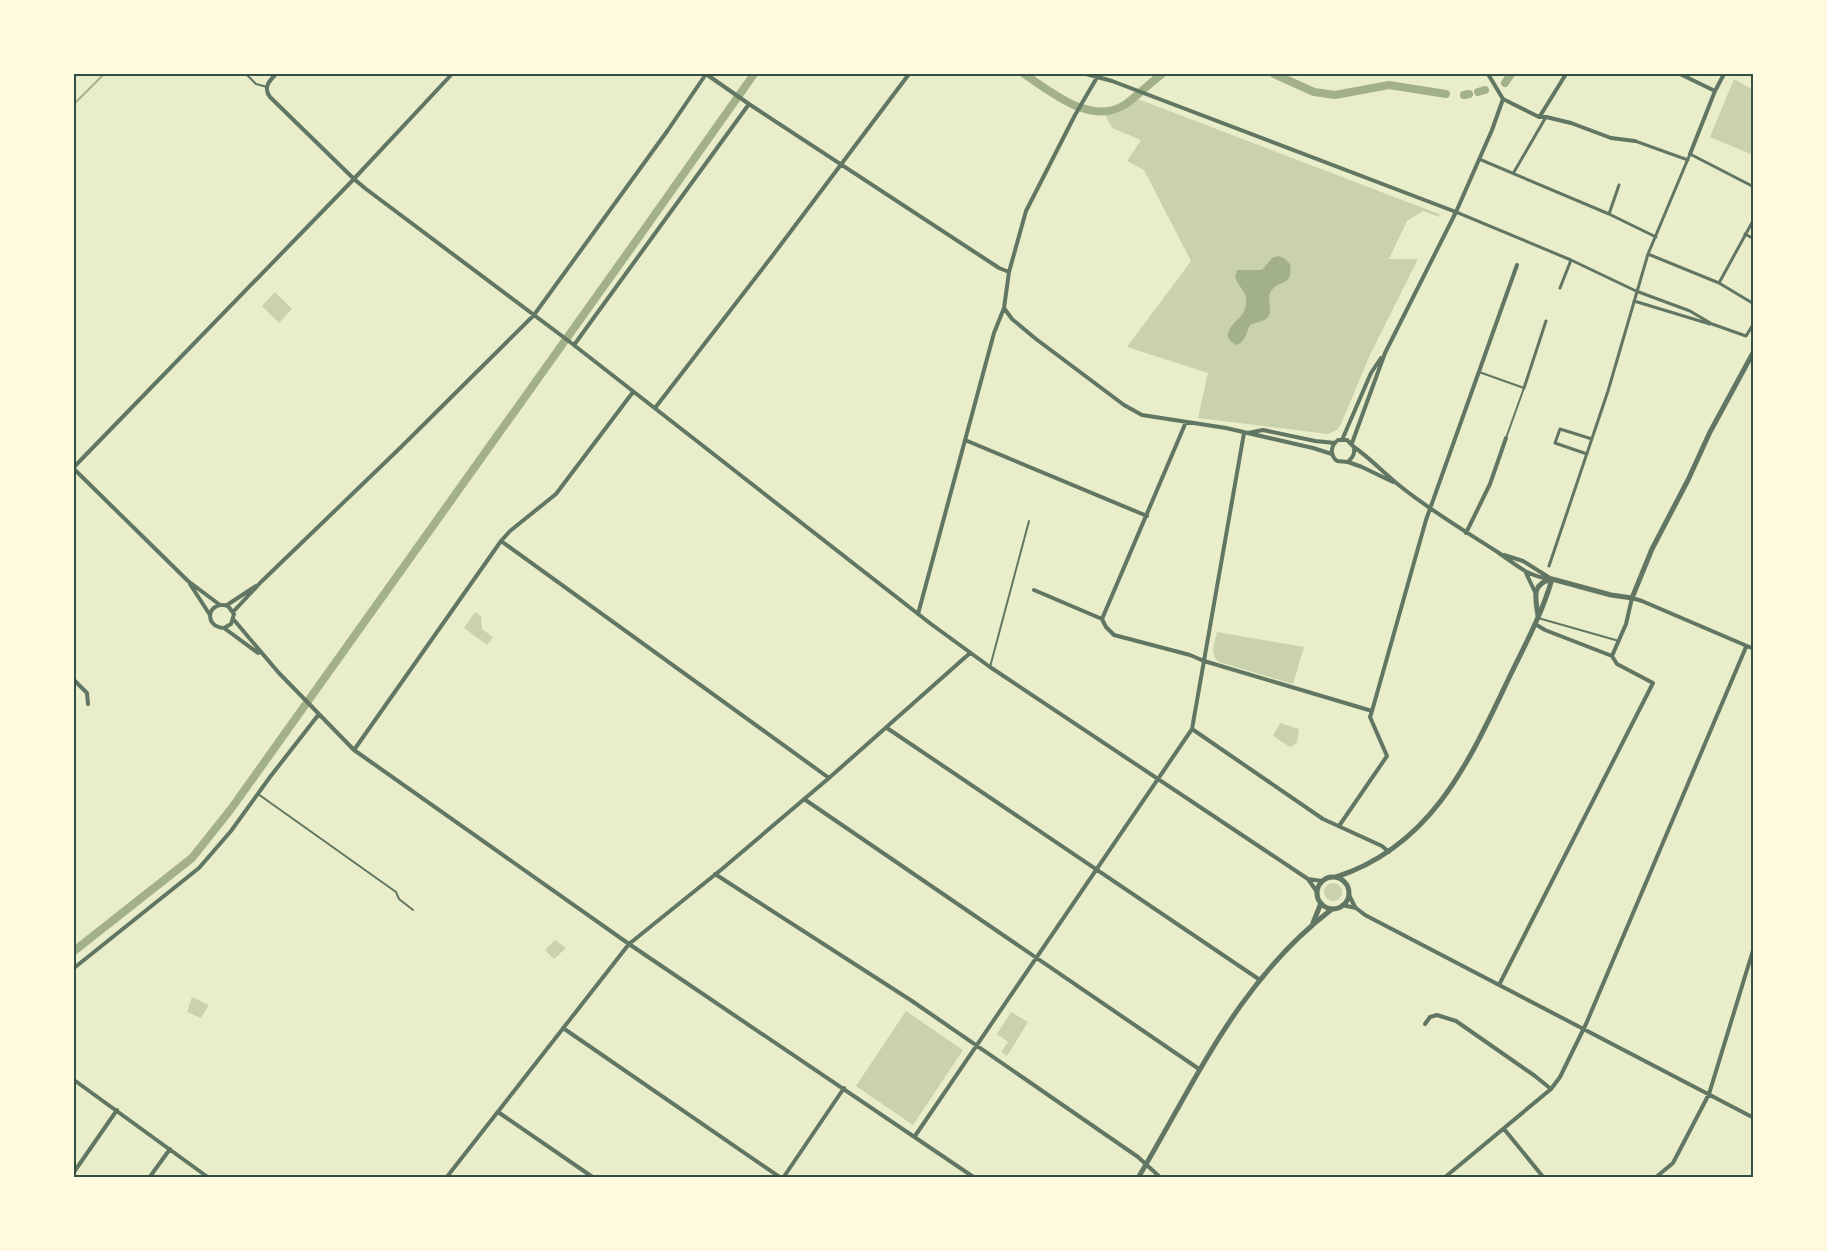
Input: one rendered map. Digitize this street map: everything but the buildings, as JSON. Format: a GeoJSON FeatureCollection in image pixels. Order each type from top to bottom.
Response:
{"type":"FeatureCollection","features":[{"type":"Feature","properties":{"kind":"street"},"geometry":{"type":"LineString","coordinates":[[276,74],[267,87],[270,97],[354,179],[562,336],[970,653],[1308,879],[1321,903],[1332,909]]}},
{"type":"Feature","properties":{"kind":"street"},"geometry":{"type":"LineString","coordinates":[[234,612],[188,580],[74,468],[354,179],[452,74]]}},
{"type":"Feature","properties":{"kind":"street"},"geometry":{"type":"LineString","coordinates":[[224,628],[230,625],[234,620],[234,612],[261,582],[412,437],[534,315],[706,74],[999,268],[1009,272]]}},
{"type":"Feature","properties":{"kind":"street"},"geometry":{"type":"LineString","coordinates":[[655,408],[909,74]]}},
{"type":"Feature","properties":{"kind":"street"},"geometry":{"type":"LineString","coordinates":[[1086,74],[1098,75],[1456,212],[1571,260],[1636,291],[1690,311],[1712,324]]}},
{"type":"Feature","properties":{"kind":"street"},"geometry":{"type":"LineString","coordinates":[[1488,74],[1503,99],[1539,117],[1571,123],[1611,138],[1635,141],[1688,160]]}},
{"type":"Feature","properties":{"kind":"street"},"geometry":{"type":"LineString","coordinates":[[1539,117],[1566,74]]}},
{"type":"Feature","properties":{"kind":"street"},"geometry":{"type":"LineString","coordinates":[[1680,74],[1714,91]]}},
{"type":"Feature","properties":{"kind":"street"},"geometry":{"type":"LineString","coordinates":[[1549,566],[1622,345],[1648,254],[1714,91],[1724,74]]}},
{"type":"Feature","properties":{"kind":"street"},"geometry":{"type":"LineString","coordinates":[[918,614],[996,324],[1004,308],[1010,266],[1026,211],[1082,101],[1098,75]]}},
{"type":"Feature","properties":{"kind":"street"},"geometry":{"type":"LineString","coordinates":[[1348,462],[1352,458],[1353,445],[1385,352],[1456,212],[1503,99]]}},
{"type":"Feature","properties":{"kind":"street"},"geometry":{"type":"LineString","coordinates":[[572,344],[746,102]]}},
{"type":"Feature","properties":{"kind":"street"},"geometry":{"type":"LineString","coordinates":[[1513,173],[1546,117]]}},
{"type":"Feature","properties":{"kind":"street"},"geometry":{"type":"LineString","coordinates":[[1690,154],[1754,187]]}},
{"type":"Feature","properties":{"kind":"street"},"geometry":{"type":"LineString","coordinates":[[1479,159],[1609,214],[1656,237]]}},
{"type":"Feature","properties":{"kind":"street"},"geometry":{"type":"LineString","coordinates":[[1609,214],[1619,186]]}},
{"type":"Feature","properties":{"kind":"street"},"geometry":{"type":"LineString","coordinates":[[1719,284],[1754,219]]}},
{"type":"Feature","properties":{"kind":"street"},"geometry":{"type":"LineString","coordinates":[[1745,234],[1754,239]]}},
{"type":"Feature","properties":{"kind":"street"},"geometry":{"type":"LineString","coordinates":[[1648,254],[1719,284],[1754,304]]}},
{"type":"Feature","properties":{"kind":"street"},"geometry":{"type":"LineString","coordinates":[[1560,288],[1571,260]]}},
{"type":"Feature","properties":{"kind":"street"},"geometry":{"type":"LineString","coordinates":[[1339,826],[1387,756],[1371,717],[1372,711],[1430,509],[1517,265]]}},
{"type":"Feature","properties":{"kind":"street"},"geometry":{"type":"LineString","coordinates":[[1634,301],[1746,336],[1754,323]]}},
{"type":"Feature","properties":{"kind":"street"},"geometry":{"type":"LineString","coordinates":[[1004,308],[1012,319],[1036,339],[1124,405],[1142,415],[1226,428],[1313,448],[1332,454],[1337,461],[1362,466],[1399,485]]}},
{"type":"Feature","properties":{"kind":"street"},"geometry":{"type":"LineString","coordinates":[[1524,387],[1546,321]]}},
{"type":"Feature","properties":{"kind":"street"},"geometry":{"type":"LineString","coordinates":[[1612,656],[1652,549],[1710,432],[1754,351]]}},
{"type":"Feature","properties":{"kind":"street"},"geometry":{"type":"LineString","coordinates":[[1244,433],[1263,430],[1315,441],[1335,443],[1342,440],[1371,372],[1385,352]]}},
{"type":"Feature","properties":{"kind":"street"},"geometry":{"type":"LineString","coordinates":[[354,750],[501,541],[556,494],[633,392]]}},
{"type":"Feature","properties":{"kind":"street"},"geometry":{"type":"LineString","coordinates":[[1102,619],[1186,422]]}},
{"type":"Feature","properties":{"kind":"street"},"geometry":{"type":"LineString","coordinates":[[1587,454],[1556,443],[1560,429],[1592,439]]}},
{"type":"Feature","properties":{"kind":"street"},"geometry":{"type":"LineString","coordinates":[[915,1136],[1192,729],[1244,433]]}},
{"type":"Feature","properties":{"kind":"street"},"geometry":{"type":"LineString","coordinates":[[1466,533],[1490,484],[1506,438]]}},
{"type":"Feature","properties":{"kind":"street"},"geometry":{"type":"LineString","coordinates":[[965,440],[1147,516]]}},
{"type":"Feature","properties":{"kind":"street"},"geometry":{"type":"LineString","coordinates":[[1342,440],[1353,445],[1430,509],[1525,572],[1540,578],[1642,601],[1754,649]]}},
{"type":"Feature","properties":{"kind":"street"},"geometry":{"type":"LineString","coordinates":[[1332,454],[1335,443]]}},
{"type":"Feature","properties":{"kind":"street"},"geometry":{"type":"LineString","coordinates":[[501,541],[830,778]]}},
{"type":"Feature","properties":{"kind":"street"},"geometry":{"type":"LineString","coordinates":[[1500,554],[1523,561],[1552,579]]}},
{"type":"Feature","properties":{"kind":"street"},"geometry":{"type":"LineString","coordinates":[[1499,985],[1653,682],[1617,664],[1612,656],[1542,629],[1537,621],[1535,592],[1525,572]]}},
{"type":"Feature","properties":{"kind":"street"},"geometry":{"type":"LineString","coordinates":[[1535,592],[1541,583],[1552,579]]}},
{"type":"Feature","properties":{"kind":"street"},"geometry":{"type":"LineString","coordinates":[[1308,879],[1322,881],[1352,872],[1389,852],[1436,807],[1464,768],[1537,621],[1552,579]]}},
{"type":"Feature","properties":{"kind":"street"},"geometry":{"type":"LineString","coordinates":[[188,580],[210,615],[213,624],[224,628],[264,657]]}},
{"type":"Feature","properties":{"kind":"street"},"geometry":{"type":"LineString","coordinates":[[226,605],[261,582]]}},
{"type":"Feature","properties":{"kind":"street"},"geometry":{"type":"LineString","coordinates":[[1034,591],[1102,619],[1114,635],[1190,655],[1372,711]]}},
{"type":"Feature","properties":{"kind":"street"},"geometry":{"type":"LineString","coordinates":[[210,615],[220,604]]}},
{"type":"Feature","properties":{"kind":"street"},"geometry":{"type":"LineString","coordinates":[[234,620],[264,657],[354,750],[629,945],[975,1178]]}},
{"type":"Feature","properties":{"kind":"street"},"geometry":{"type":"LineString","coordinates":[[1444,1178],[1551,1089],[1560,1077],[1583,1029],[1746,647]]}},
{"type":"Feature","properties":{"kind":"street"},"geometry":{"type":"LineString","coordinates":[[446,1178],[629,945],[830,778],[970,653]]}},
{"type":"Feature","properties":{"kind":"street"},"geometry":{"type":"LineString","coordinates":[[74,680],[87,693],[88,704]]}},
{"type":"Feature","properties":{"kind":"street"},"geometry":{"type":"LineString","coordinates":[[74,968],[199,868],[231,831],[319,714]]}},
{"type":"Feature","properties":{"kind":"street"},"geometry":{"type":"LineString","coordinates":[[887,728],[1260,980]]}},
{"type":"Feature","properties":{"kind":"street"},"geometry":{"type":"LineString","coordinates":[[1192,729],[1321,817],[1382,846],[1389,852]]}},
{"type":"Feature","properties":{"kind":"street"},"geometry":{"type":"LineString","coordinates":[[804,799],[1199,1069]]}},
{"type":"Feature","properties":{"kind":"street"},"geometry":{"type":"LineString","coordinates":[[1342,905],[1348,895],[1352,872]]}},
{"type":"Feature","properties":{"kind":"street"},"geometry":{"type":"LineString","coordinates":[[715,874],[912,1001],[1147,1164],[1161,1178]]}},
{"type":"Feature","properties":{"kind":"street"},"geometry":{"type":"LineString","coordinates":[[1336,877],[1348,888]]}},
{"type":"Feature","properties":{"kind":"street"},"geometry":{"type":"LineString","coordinates":[[1317,892],[1322,881]]}},
{"type":"Feature","properties":{"kind":"street"},"geometry":{"type":"LineString","coordinates":[[1348,895],[1356,908],[1365,915],[1754,1118]]}},
{"type":"Feature","properties":{"kind":"street"},"geometry":{"type":"LineString","coordinates":[[1312,924],[1321,903]]}},
{"type":"Feature","properties":{"kind":"street"},"geometry":{"type":"LineString","coordinates":[[1138,1178],[1199,1069],[1224,1029],[1260,980],[1312,924],[1332,909],[1342,905],[1356,908]]}},
{"type":"Feature","properties":{"kind":"street"},"geometry":{"type":"LineString","coordinates":[[1655,1178],[1673,1163],[1709,1094],[1754,947]]}},
{"type":"Feature","properties":{"kind":"street"},"geometry":{"type":"LineString","coordinates":[[1425,1024],[1430,1017],[1437,1015],[1456,1021],[1551,1089]]}},
{"type":"Feature","properties":{"kind":"street"},"geometry":{"type":"LineString","coordinates":[[562,1028],[782,1178],[844,1088]]}},
{"type":"Feature","properties":{"kind":"street"},"geometry":{"type":"LineString","coordinates":[[74,1080],[209,1178]]}},
{"type":"Feature","properties":{"kind":"street"},"geometry":{"type":"LineString","coordinates":[[74,1172],[117,1110]]}},
{"type":"Feature","properties":{"kind":"street"},"geometry":{"type":"LineString","coordinates":[[498,1112],[594,1178]]}},
{"type":"Feature","properties":{"kind":"street"},"geometry":{"type":"LineString","coordinates":[[1504,1129],[1544,1178]]}},
{"type":"Feature","properties":{"kind":"street"},"geometry":{"type":"LineString","coordinates":[[149,1178],[170,1149]]}},
{"type":"Feature","properties":{"kind":"lane"},"geometry":{"type":"LineString","coordinates":[[246,74],[256,84],[267,87]]}},
{"type":"Feature","properties":{"kind":"lane"},"geometry":{"type":"LineString","coordinates":[[1479,372],[1524,387],[1506,438]]}},
{"type":"Feature","properties":{"kind":"lane"},"geometry":{"type":"LineString","coordinates":[[990,667],[1029,521]]}},
{"type":"Feature","properties":{"kind":"lane"},"geometry":{"type":"LineString","coordinates":[[1537,621],[1619,641]]}},
{"type":"Feature","properties":{"kind":"lane"},"geometry":{"type":"LineString","coordinates":[[258,794],[396,892],[399,899],[413,910]]}},
{"type":"Feature","properties":{"kind":"shaded area"},"geometry":{"type":"Polygon","coordinates":[[[1734,79],[1753,90],[1753,155],[1710,137],[1734,79]]]}},
{"type":"Feature","properties":{"kind":"shaded area"},"geometry":{"type":"Polygon","coordinates":[[[1138,99],[1439,214],[1440,217],[1423,211],[1407,221],[1389,259],[1418,259],[1370,355],[1337,430],[1328,434],[1198,418],[1208,373],[1127,347],[1191,261],[1144,170],[1127,161],[1141,140],[1112,128],[1105,115],[1120,112],[1138,99]]]}},
{"type":"Feature","properties":{"kind":"shaded area"},"geometry":{"type":"Polygon","coordinates":[[[1278,256],[1290,264],[1291,272],[1287,280],[1276,286],[1270,293],[1268,317],[1250,325],[1240,343],[1237,345],[1231,342],[1228,338],[1229,330],[1244,312],[1246,305],[1244,292],[1235,277],[1237,270],[1262,270],[1272,258],[1278,256]]]}},
{"type":"Feature","properties":{"kind":"shaded area"},"geometry":{"type":"Polygon","coordinates":[[[275,292],[292,309],[279,323],[262,306],[275,292]]]}},
{"type":"Feature","properties":{"kind":"shaded area"},"geometry":{"type":"Polygon","coordinates":[[[475,612],[481,616],[482,629],[493,637],[487,645],[464,628],[475,612]]]}},
{"type":"Feature","properties":{"kind":"shaded area"},"geometry":{"type":"Polygon","coordinates":[[[1217,632],[1304,647],[1293,684],[1219,662],[1213,652],[1217,632]]]}},
{"type":"Feature","properties":{"kind":"shaded area"},"geometry":{"type":"Polygon","coordinates":[[[1280,723],[1299,729],[1297,743],[1290,747],[1273,736],[1280,723]]]}},
{"type":"Feature","properties":{"kind":"shaded area"},"geometry":{"type":"Polygon","coordinates":[[[1333,883],[1339,886],[1342,892],[1339,898],[1333,901],[1327,898],[1324,892],[1327,886],[1333,883]]]}},
{"type":"Feature","properties":{"kind":"shaded area"},"geometry":{"type":"Polygon","coordinates":[[[555,940],[566,948],[554,959],[545,950],[555,940]]]}},
{"type":"Feature","properties":{"kind":"shaded area"},"geometry":{"type":"Polygon","coordinates":[[[192,997],[209,1005],[201,1018],[187,1012],[192,997]]]}},
{"type":"Feature","properties":{"kind":"shaded area"},"geometry":{"type":"Polygon","coordinates":[[[906,1011],[963,1050],[913,1125],[856,1086],[906,1011]]]}},
{"type":"Feature","properties":{"kind":"shaded area"},"geometry":{"type":"Polygon","coordinates":[[[1011,1012],[1028,1022],[1007,1056],[1001,1052],[1008,1042],[997,1034],[1011,1012]]]}},
{"type":"Feature","properties":{"kind":"waterway"},"geometry":{"type":"LineString","coordinates":[[74,104],[104,74]]}},
{"type":"Feature","properties":{"kind":"waterway"},"geometry":{"type":"LineString","coordinates":[[74,951],[192,858],[231,809],[754,74]]}},
{"type":"Feature","properties":{"kind":"waterway"},"geometry":{"type":"LineString","coordinates":[[1024,74],[1072,104],[1099,112],[1113,110],[1126,104],[1162,74]]}},
{"type":"Feature","properties":{"kind":"waterway"},"geometry":{"type":"LineString","coordinates":[[1274,74],[1314,92],[1335,95],[1389,85],[1446,94]]}},
{"type":"Feature","properties":{"kind":"waterway"},"geometry":{"type":"LineString","coordinates":[[1505,83],[1511,74]]}},
{"type":"Feature","properties":{"kind":"waterway"},"geometry":{"type":"LineString","coordinates":[[1478,92],[1485,90]]}},
{"type":"Feature","properties":{"kind":"waterway"},"geometry":{"type":"LineString","coordinates":[[1464,95],[1469,94]]}}]}
